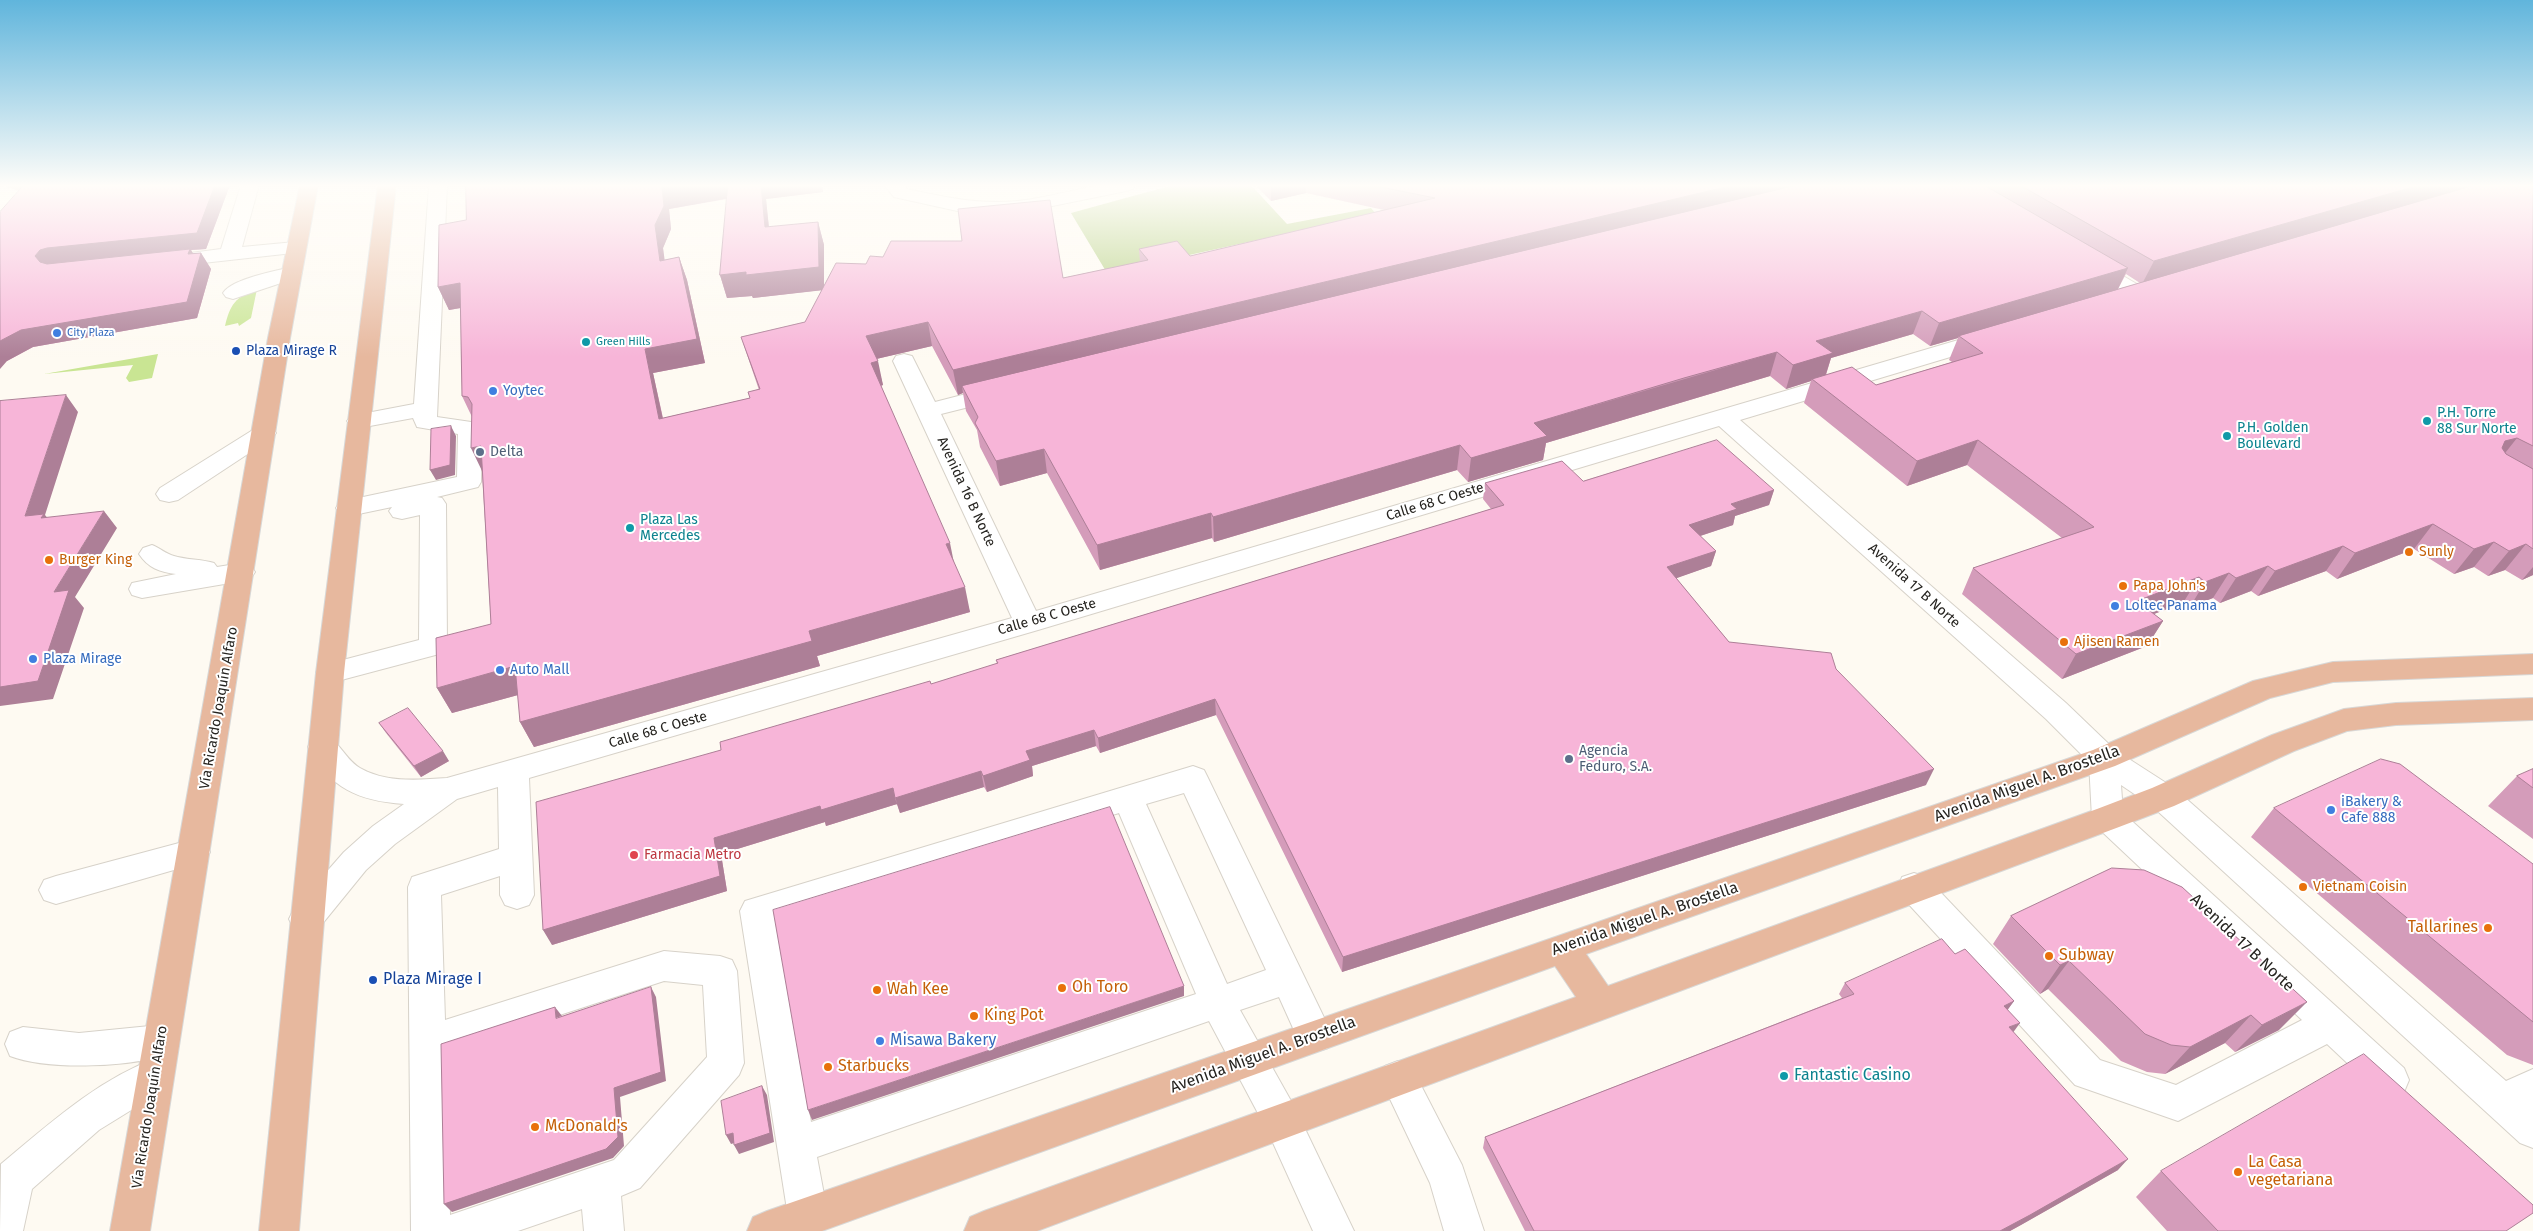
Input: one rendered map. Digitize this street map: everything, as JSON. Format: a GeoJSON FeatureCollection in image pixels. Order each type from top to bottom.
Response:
{"type":"FeatureCollection","features":[{"type":"Feature","properties":{"kind":"main road","name":"Vía Ricardo Joaquín Alfaro"},"geometry":{"type":"LineString","coordinates":[[130,1231],[157,1058],[298,242]]}},
{"type":"Feature","properties":{"kind":"main road"},"geometry":{"type":"LineString","coordinates":[[279,1231],[306,919],[330,673],[380,242]]}},
{"type":"Feature","properties":{"kind":"main road","name":"Avenida Miguel A. Brostella"},"geometry":{"type":"LineString","coordinates":[[767,1231],[1562,948],[2104,758],[2263,689],[2297,679],[2333,672],[2533,664]]}},
{"type":"Feature","properties":{"kind":"main road"},"geometry":{"type":"LineString","coordinates":[[984,1231],[1914,887],[2108,818],[2163,797],[2283,743],[2344,720],[2396,714],[2533,709]]}},
{"type":"Feature","properties":{"kind":"main road"},"geometry":{"type":"LineString","coordinates":[[1562,948],[1600,1003]]}},
{"type":"Feature","properties":{"kind":"street"},"geometry":{"type":"LineString","coordinates":[[241,242],[233,293],[259,282],[294,260]]}},
{"type":"Feature","properties":{"kind":"street"},"geometry":{"type":"LineString","coordinates":[[348,516],[469,482],[470,428],[425,422],[434,242]]}},
{"type":"Feature","properties":{"kind":"street"},"geometry":{"type":"LineString","coordinates":[[144,263],[239,254],[294,260]]}},
{"type":"Feature","properties":{"kind":"street"},"geometry":{"type":"LineString","coordinates":[[2073,254],[2149,291],[2111,302]]}},
{"type":"Feature","properties":{"kind":"street","name":"Calle 68 C Oeste"},"geometry":{"type":"LineString","coordinates":[[323,747],[335,766],[356,781],[385,790],[414,792],[447,790],[1028,623],[2007,333]]}},
{"type":"Feature","properties":{"kind":"street","name":"Avenida 16 B Norte"},"geometry":{"type":"LineString","coordinates":[[904,361],[1028,623]]}},
{"type":"Feature","properties":{"kind":"street"},"geometry":{"type":"LineString","coordinates":[[928,411],[1024,387]]}},
{"type":"Feature","properties":{"kind":"street"},"geometry":{"type":"LineString","coordinates":[[359,421],[426,409]]}},
{"type":"Feature","properties":{"kind":"street","name":"Avenida 17 B Norte"},"geometry":{"type":"LineString","coordinates":[[1723,417],[2056,711],[2104,758],[2163,797],[2518,1094],[2533,1130]]}},
{"type":"Feature","properties":{"kind":"street"},"geometry":{"type":"LineString","coordinates":[[169,494],[264,433]]}},
{"type":"Feature","properties":{"kind":"street"},"geometry":{"type":"LineString","coordinates":[[330,673],[433,646],[433,504],[348,516]]}},
{"type":"Feature","properties":{"kind":"street"},"geometry":{"type":"LineString","coordinates":[[152,554],[165,564],[182,568],[242,572]]}},
{"type":"Feature","properties":{"kind":"street"},"geometry":{"type":"LineString","coordinates":[[142,589],[242,572]]}},
{"type":"Feature","properties":{"kind":"street"},"geometry":{"type":"LineString","coordinates":[[2104,758],[2108,818]]}},
{"type":"Feature","properties":{"kind":"street"},"geometry":{"type":"LineString","coordinates":[[513,772],[517,895]]}},
{"type":"Feature","properties":{"kind":"street"},"geometry":{"type":"LineString","coordinates":[[808,1216],[758,911],[1193,778],[1286,979],[1315,1036]]}},
{"type":"Feature","properties":{"kind":"street","name":"Calle 68 C Oeste"},"geometry":{"type":"LineString","coordinates":[[306,919],[355,860],[384,835],[447,790]]}},
{"type":"Feature","properties":{"kind":"street"},"geometry":{"type":"LineString","coordinates":[[1128,798],[1218,1004],[1247,1061],[1282,1121],[1334,1231]]}},
{"type":"Feature","properties":{"kind":"street","name":"Avenida 17 B Norte"},"geometry":{"type":"LineString","coordinates":[[2108,818],[2417,1103]]}},
{"type":"Feature","properties":{"kind":"street"},"geometry":{"type":"LineString","coordinates":[[56,890],[194,852]]}},
{"type":"Feature","properties":{"kind":"street"},"geometry":{"type":"LineString","coordinates":[[431,1231],[424,886],[516,857]]}},
{"type":"Feature","properties":{"kind":"street"},"geometry":{"type":"LineString","coordinates":[[1914,887],[2088,1073],[2178,1103],[2330,1024]]}},
{"type":"Feature","properties":{"kind":"street"},"geometry":{"type":"LineString","coordinates":[[428,1042],[664,966],[720,971],[726,1063],[626,1174],[460,1231]]}},
{"type":"Feature","properties":{"kind":"street"},"geometry":{"type":"LineString","coordinates":[[796,1146],[1218,1004],[1286,979]]}},
{"type":"Feature","properties":{"kind":"street"},"geometry":{"type":"LineString","coordinates":[[23,1044],[157,1058]]}},
{"type":"Feature","properties":{"kind":"street"},"geometry":{"type":"LineString","coordinates":[[3,1231],[16,1178],[157,1058]]}},
{"type":"Feature","properties":{"kind":"street"},"geometry":{"type":"LineString","coordinates":[[1398,1078],[1448,1179],[1464,1231]]}},
{"type":"Feature","properties":{"kind":"street"},"geometry":{"type":"LineString","coordinates":[[600,1184],[604,1231]]}},
{"type":"Feature","properties":{"kind":"green space"},"geometry":{"type":"Polygon","coordinates":[[[1089,242],[1246,242],[1107,273],[1089,242]]]}},
{"type":"Feature","properties":{"kind":"green space"},"geometry":{"type":"Polygon","coordinates":[[[257,289],[251,318],[239,326],[238,323],[225,326],[229,312],[235,303],[243,295],[257,289]]]}},
{"type":"Feature","properties":{"kind":"green space"},"geometry":{"type":"Polygon","coordinates":[[[158,354],[152,378],[129,382],[126,378],[133,365],[44,374],[158,354]]]}},
{"type":"Feature","properties":{"kind":"building"},"geometry":{"type":"Polygon","coordinates":[[[0,242],[103,242],[40,250],[35,256],[40,262],[47,264],[190,249],[188,254],[201,253],[187,302],[21,330],[0,341],[0,242]]]}},
{"type":"Feature","properties":{"kind":"building"},"geometry":{"type":"Polygon","coordinates":[[[439,242],[657,242],[660,261],[679,257],[697,339],[645,349],[659,419],[750,398],[748,392],[760,389],[741,337],[805,322],[836,263],[866,264],[870,256],[883,257],[890,242],[1057,242],[1063,278],[1148,260],[1139,249],[1170,242],[1178,242],[1190,256],[1247,242],[1491,242],[953,370],[928,322],[866,336],[878,361],[871,363],[950,543],[946,544],[965,587],[809,631],[812,641],[520,722],[515,666],[437,688],[436,638],[491,624],[481,446],[471,448],[472,404],[468,397],[462,396],[460,283],[438,287],[439,242]]]}},
{"type":"Feature","properties":{"kind":"building"},"geometry":{"type":"Polygon","coordinates":[[[723,242],[818,242],[819,267],[746,275],[746,272],[720,275],[723,242]]]}},
{"type":"Feature","properties":{"kind":"building"},"geometry":{"type":"Polygon","coordinates":[[[1558,242],[2084,242],[2128,268],[1939,323],[1922,311],[1816,341],[1833,353],[1793,365],[1777,352],[1684,378],[1534,423],[1547,436],[1471,458],[1460,445],[1213,517],[1211,513],[1097,545],[1044,449],[996,461],[975,423],[978,417],[962,386],[1558,242]]]}},
{"type":"Feature","properties":{"kind":"building"},"geometry":{"type":"Polygon","coordinates":[[[2121,242],[2219,242],[2154,261],[2121,242]]]}},
{"type":"Feature","properties":{"kind":"building"},"geometry":{"type":"Polygon","coordinates":[[[2279,242],[2533,242],[2533,446],[2517,438],[2505,441],[2502,448],[2506,454],[2533,469],[2533,549],[2526,544],[2509,551],[2494,542],[2474,549],[2433,524],[2355,553],[2343,546],[2275,571],[2268,566],[2236,578],[2229,573],[2205,582],[2199,577],[2137,601],[2163,621],[2076,654],[1973,568],[2094,527],[1978,440],[1917,461],[1812,379],[1852,367],[1876,385],[1983,353],[1959,336],[2279,242]]]}},
{"type":"Feature","properties":{"kind":"building"},"geometry":{"type":"Polygon","coordinates":[[[66,395],[25,516],[44,514],[41,518],[104,511],[54,592],[69,590],[38,681],[0,687],[0,401],[66,395]]]}},
{"type":"Feature","properties":{"kind":"building"},"geometry":{"type":"Polygon","coordinates":[[[451,426],[450,465],[430,470],[431,429],[451,426]]]}},
{"type":"Feature","properties":{"kind":"building"},"geometry":{"type":"Polygon","coordinates":[[[1717,440],[1774,490],[1731,504],[1737,509],[1689,525],[1716,551],[1667,567],[1729,642],[1831,653],[1836,669],[1934,769],[1343,957],[1215,699],[1098,738],[1094,730],[1026,751],[1030,760],[983,776],[981,771],[895,798],[893,788],[821,810],[820,806],[714,838],[720,876],[543,930],[536,802],[721,750],[720,742],[930,681],[931,684],[998,663],[996,660],[1504,505],[1485,483],[1562,461],[1583,481],[1717,440]]]}},
{"type":"Feature","properties":{"kind":"building"},"geometry":{"type":"Polygon","coordinates":[[[408,708],[443,751],[414,766],[379,723],[408,708]]]}},
{"type":"Feature","properties":{"kind":"building"},"geometry":{"type":"Polygon","coordinates":[[[2381,759],[2400,764],[2533,864],[2533,1022],[2274,808],[2381,759]]]}},
{"type":"Feature","properties":{"kind":"building"},"geometry":{"type":"Polygon","coordinates":[[[2533,769],[2533,788],[2517,776],[2533,769]]]}},
{"type":"Feature","properties":{"kind":"building"},"geometry":{"type":"Polygon","coordinates":[[[1110,807],[1184,986],[808,1110],[773,910],[1110,807]]]}},
{"type":"Feature","properties":{"kind":"building"},"geometry":{"type":"Polygon","coordinates":[[[2112,868],[2144,870],[2182,887],[2307,1002],[2262,1025],[2251,1015],[2190,1047],[2171,1045],[2145,1034],[2069,961],[2060,965],[2011,916],[2112,868]]]}},
{"type":"Feature","properties":{"kind":"building","name":"Fantastic Casino"},"geometry":{"type":"Polygon","coordinates":[[[1942,939],[1955,954],[1965,949],[2014,1001],[2004,1006],[2020,1023],[2009,1027],[2128,1159],[2000,1231],[1534,1231],[1485,1137],[1854,994],[1845,983],[1942,939]]]}},
{"type":"Feature","properties":{"kind":"building","name":"McDonald's"},"geometry":{"type":"Polygon","coordinates":[[[651,987],[661,1072],[614,1088],[618,1137],[606,1149],[444,1204],[441,1044],[555,1007],[556,1018],[651,987]]]}},
{"type":"Feature","properties":{"kind":"building"},"geometry":{"type":"Polygon","coordinates":[[[2364,1054],[2533,1205],[2533,1213],[2506,1231],[2218,1231],[2161,1171],[2364,1054]]]}},
{"type":"Feature","properties":{"kind":"building"},"geometry":{"type":"Polygon","coordinates":[[[762,1086],[770,1133],[734,1145],[733,1133],[726,1135],[721,1101],[762,1086]]]}},
{"type":"Feature","properties":{"kind":"place","name":"City Plaza"},"geometry":{"type":"Point","coordinates":[57,333]}},
{"type":"Feature","properties":{"kind":"place","name":"Green Hills"},"geometry":{"type":"Point","coordinates":[586,342]}},
{"type":"Feature","properties":{"kind":"place","name":"Plaza Mirage R"},"geometry":{"type":"Point","coordinates":[236,351]}},
{"type":"Feature","properties":{"kind":"place","name":"Yoytec"},"geometry":{"type":"Point","coordinates":[493,391]}},
{"type":"Feature","properties":{"kind":"place","name":"P.H. Torre 88 Sur Norte"},"geometry":{"type":"Point","coordinates":[2427,421]}},
{"type":"Feature","properties":{"kind":"place","name":"P.H. Golden Boulevard"},"geometry":{"type":"Point","coordinates":[2227,436]}},
{"type":"Feature","properties":{"kind":"place","name":"Delta"},"geometry":{"type":"Point","coordinates":[480,452]}},
{"type":"Feature","properties":{"kind":"place","name":"Plaza Las Mercedes"},"geometry":{"type":"Point","coordinates":[630,528]}},
{"type":"Feature","properties":{"kind":"place","name":"Sunly"},"geometry":{"type":"Point","coordinates":[2409,552]}},
{"type":"Feature","properties":{"kind":"place","name":"Burger King"},"geometry":{"type":"Point","coordinates":[49,560]}},
{"type":"Feature","properties":{"kind":"place","name":"Papa John's"},"geometry":{"type":"Point","coordinates":[2123,586]}},
{"type":"Feature","properties":{"kind":"place","name":"Loltec Panama"},"geometry":{"type":"Point","coordinates":[2115,606]}},
{"type":"Feature","properties":{"kind":"place","name":"Ajisen Ramen"},"geometry":{"type":"Point","coordinates":[2064,642]}},
{"type":"Feature","properties":{"kind":"place","name":"Plaza Mirage"},"geometry":{"type":"Point","coordinates":[33,659]}},
{"type":"Feature","properties":{"kind":"place","name":"Auto Mall"},"geometry":{"type":"Point","coordinates":[500,670]}},
{"type":"Feature","properties":{"kind":"place","name":"Agencia Feduro, S.A."},"geometry":{"type":"Point","coordinates":[1569,759]}},
{"type":"Feature","properties":{"kind":"place","name":"iBakery & Cafe 888"},"geometry":{"type":"Point","coordinates":[2331,810]}},
{"type":"Feature","properties":{"kind":"place","name":"Farmacia Metro"},"geometry":{"type":"Point","coordinates":[634,855]}},
{"type":"Feature","properties":{"kind":"place","name":"Vietnam Coisin"},"geometry":{"type":"Point","coordinates":[2303,887]}},
{"type":"Feature","properties":{"kind":"place","name":"Tallarines"},"geometry":{"type":"Point","coordinates":[2488,928]}},
{"type":"Feature","properties":{"kind":"place","name":"Subway"},"geometry":{"type":"Point","coordinates":[2049,956]}},
{"type":"Feature","properties":{"kind":"place","name":"Plaza Mirage I"},"geometry":{"type":"Point","coordinates":[373,980]}},
{"type":"Feature","properties":{"kind":"place","name":"Oh Toro"},"geometry":{"type":"Point","coordinates":[1062,988]}},
{"type":"Feature","properties":{"kind":"place","name":"Wah Kee"},"geometry":{"type":"Point","coordinates":[877,990]}},
{"type":"Feature","properties":{"kind":"place","name":"King Pot"},"geometry":{"type":"Point","coordinates":[974,1016]}},
{"type":"Feature","properties":{"kind":"place","name":"Misawa Bakery"},"geometry":{"type":"Point","coordinates":[880,1041]}},
{"type":"Feature","properties":{"kind":"place","name":"Starbucks"},"geometry":{"type":"Point","coordinates":[828,1067]}},
{"type":"Feature","properties":{"kind":"place","name":"Fantastic Casino"},"geometry":{"type":"Point","coordinates":[1784,1076]}},
{"type":"Feature","properties":{"kind":"place","name":"McDonald's"},"geometry":{"type":"Point","coordinates":[535,1127]}},
{"type":"Feature","properties":{"kind":"place","name":"La Casa vegetariana"},"geometry":{"type":"Point","coordinates":[2238,1172]}}]}
